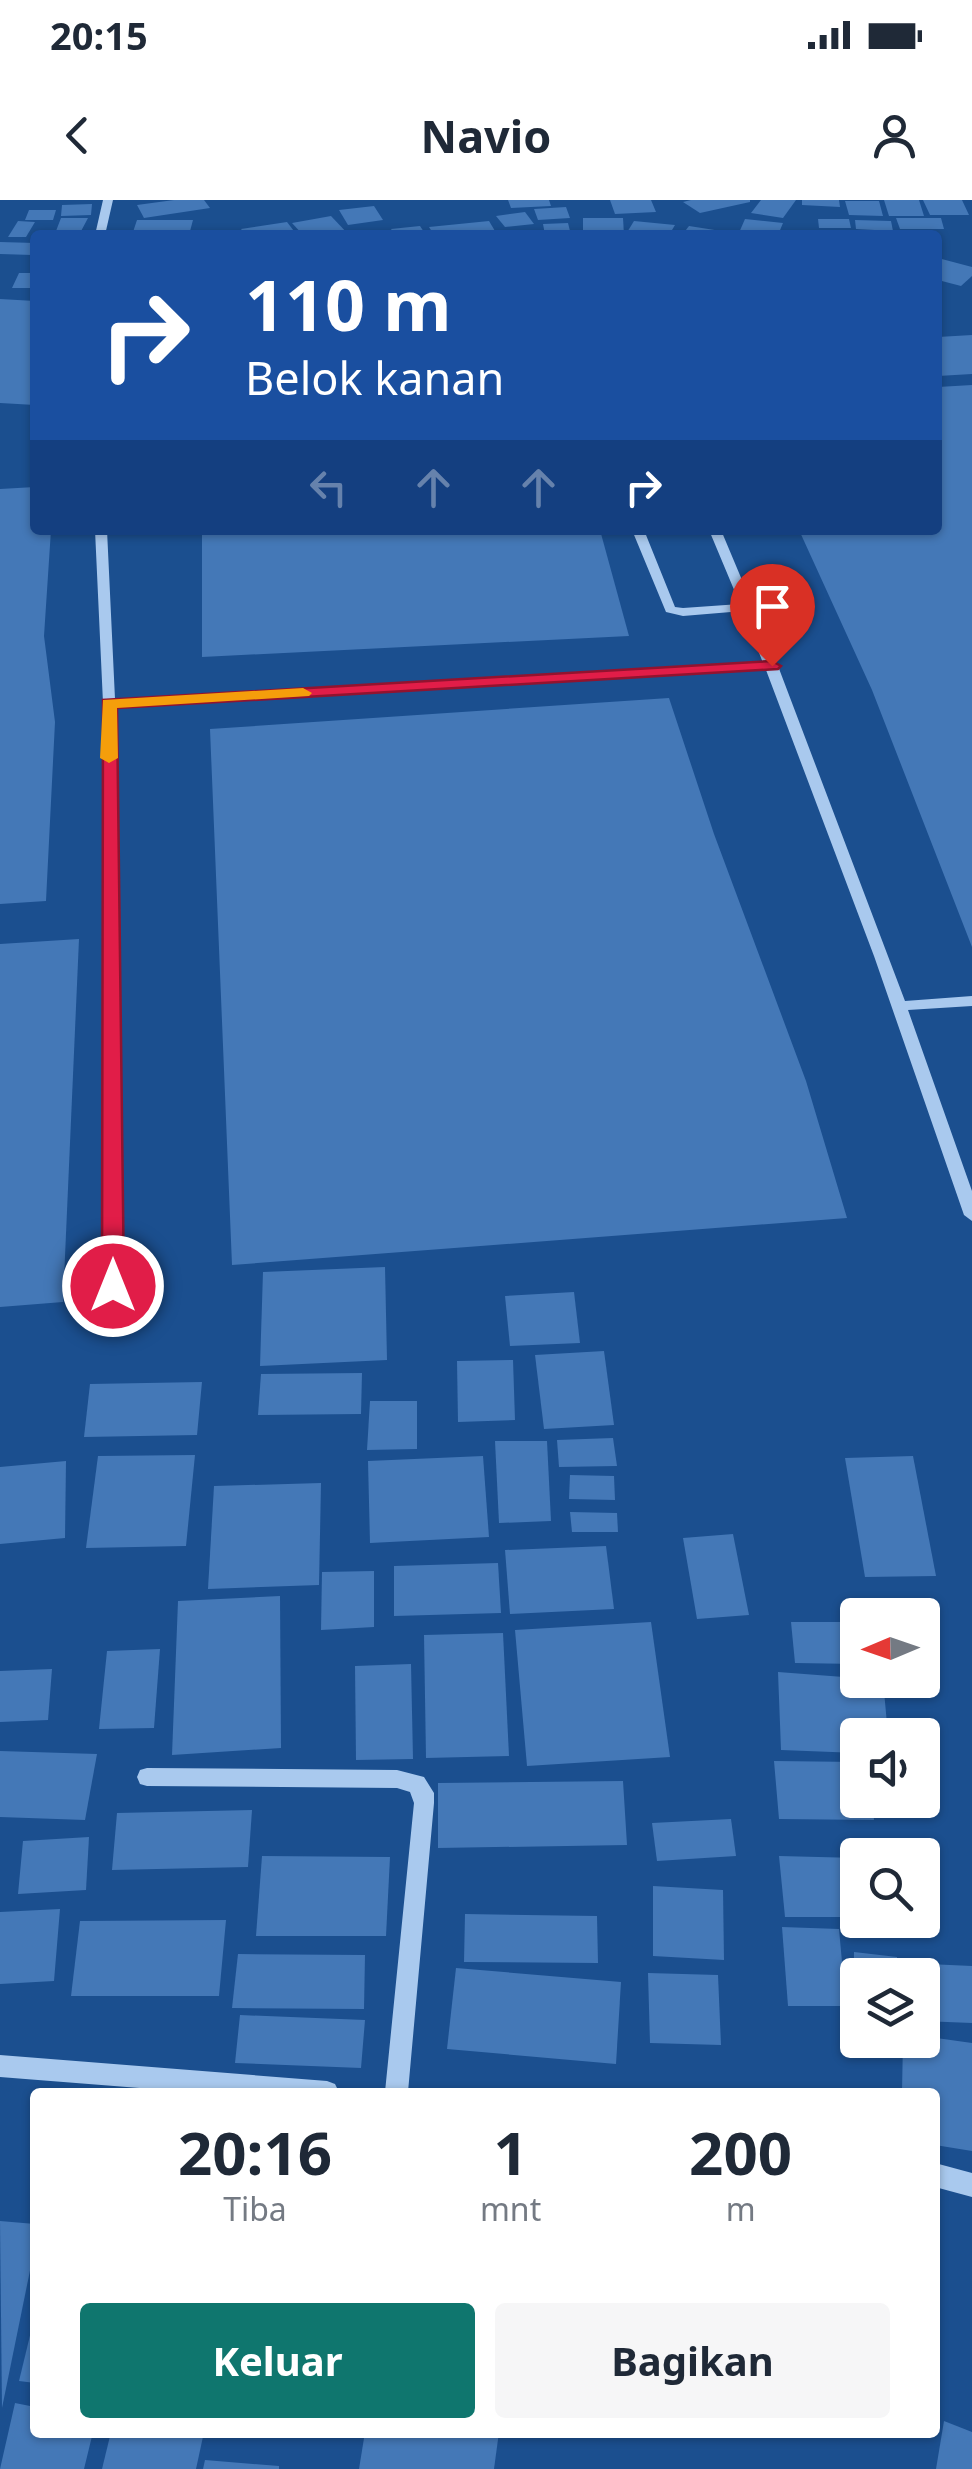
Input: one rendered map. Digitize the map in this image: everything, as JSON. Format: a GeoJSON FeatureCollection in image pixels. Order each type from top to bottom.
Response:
{"type":"FeatureCollection","features":[{"type":"Feature","properties":{"kind":"street"},"geometry":{"type":"LineString","coordinates":[[101,230],[108,200]]}},
{"type":"Feature","properties":{"kind":"street"},"geometry":{"type":"LineString","coordinates":[[100,535],[108,703],[113,1286]]}},
{"type":"Feature","properties":{"kind":"street"},"geometry":{"type":"LineString","coordinates":[[640,535],[670,609],[682,612],[748,607]]}},
{"type":"Feature","properties":{"kind":"street"},"geometry":{"type":"LineString","coordinates":[[717,535],[772,666],[902,1006],[972,1215]]}},
{"type":"Feature","properties":{"kind":"street"},"geometry":{"type":"LineString","coordinates":[[108,703],[772,666]]}},
{"type":"Feature","properties":{"kind":"street"},"geometry":{"type":"LineString","coordinates":[[902,1006],[972,1001]]}},
{"type":"Feature","properties":{"kind":"street"},"geometry":{"type":"LineString","coordinates":[[147,1777],[397,1778],[418,1784],[424,1793],[424,1803],[397,2088]]}},
{"type":"Feature","properties":{"kind":"street"},"geometry":{"type":"LineString","coordinates":[[0,2066],[277,2088]]}},
{"type":"Feature","properties":{"kind":"street"},"geometry":{"type":"LineString","coordinates":[[940,2177],[972,2185]]}},
{"type":"Feature","properties":{"kind":"building"},"geometry":{"type":"Polygon","coordinates":[[[204,200],[210,208],[144,218],[137,205],[204,200]]]}},
{"type":"Feature","properties":{"kind":"building"},"geometry":{"type":"Polygon","coordinates":[[[508,200],[549,200],[551,206],[511,208],[508,200]]]}},
{"type":"Feature","properties":{"kind":"building"},"geometry":{"type":"Polygon","coordinates":[[[610,200],[651,200],[656,212],[615,214],[610,200]]]}},
{"type":"Feature","properties":{"kind":"building"},"geometry":{"type":"Polygon","coordinates":[[[761,200],[796,200],[783,218],[751,213],[761,200]]]}},
{"type":"Feature","properties":{"kind":"building"},"geometry":{"type":"Polygon","coordinates":[[[802,200],[839,200],[840,207],[802,205],[802,200]]]}},
{"type":"Feature","properties":{"kind":"building"},"geometry":{"type":"Polygon","coordinates":[[[884,200],[919,200],[924,216],[889,216],[884,200]]]}},
{"type":"Feature","properties":{"kind":"building"},"geometry":{"type":"Polygon","coordinates":[[[923,200],[962,200],[969,215],[930,215],[923,200]]]}},
{"type":"Feature","properties":{"kind":"building"},"geometry":{"type":"Polygon","coordinates":[[[845,201],[879,201],[883,216],[849,215],[845,201]]]}},
{"type":"Feature","properties":{"kind":"building"},"geometry":{"type":"Polygon","coordinates":[[[683,202],[750,202],[700,213],[683,202]]]}},
{"type":"Feature","properties":{"kind":"building"},"geometry":{"type":"Polygon","coordinates":[[[92,204],[91,215],[61,216],[62,205],[92,204]]]}},
{"type":"Feature","properties":{"kind":"building"},"geometry":{"type":"Polygon","coordinates":[[[374,206],[383,220],[348,225],[339,210],[374,206]]]}},
{"type":"Feature","properties":{"kind":"building"},"geometry":{"type":"Polygon","coordinates":[[[566,207],[570,218],[538,220],[534,209],[566,207]]]}},
{"type":"Feature","properties":{"kind":"building"},"geometry":{"type":"Polygon","coordinates":[[[29,210],[56,210],[53,220],[25,220],[29,210]]]}},
{"type":"Feature","properties":{"kind":"building"},"geometry":{"type":"Polygon","coordinates":[[[525,212],[534,224],[505,227],[496,216],[525,212]]]}},
{"type":"Feature","properties":{"kind":"building"},"geometry":{"type":"Polygon","coordinates":[[[331,216],[344,230],[298,230],[292,223],[331,216]]]}},
{"type":"Feature","properties":{"kind":"building"},"geometry":{"type":"Polygon","coordinates":[[[61,218],[88,218],[82,230],[56,230],[61,218]]]}},
{"type":"Feature","properties":{"kind":"building"},"geometry":{"type":"Polygon","coordinates":[[[583,218],[623,218],[624,230],[583,230],[583,218]]]}},
{"type":"Feature","properties":{"kind":"building"},"geometry":{"type":"Polygon","coordinates":[[[896,218],[941,218],[944,229],[900,229],[896,218]]]}},
{"type":"Feature","properties":{"kind":"building"},"geometry":{"type":"Polygon","coordinates":[[[745,219],[783,223],[780,230],[740,230],[745,219]]]}},
{"type":"Feature","properties":{"kind":"building"},"geometry":{"type":"Polygon","coordinates":[[[818,219],[849,219],[851,228],[819,228],[818,219]]]}},
{"type":"Feature","properties":{"kind":"building"},"geometry":{"type":"Polygon","coordinates":[[[137,220],[193,220],[190,230],[134,230],[137,220]]]}},
{"type":"Feature","properties":{"kind":"building"},"geometry":{"type":"Polygon","coordinates":[[[855,220],[891,221],[893,230],[874,230],[856,229],[855,220]]]}},
{"type":"Feature","properties":{"kind":"building"},"geometry":{"type":"Polygon","coordinates":[[[18,221],[35,222],[26,237],[8,237],[18,221]]]}},
{"type":"Feature","properties":{"kind":"building"},"geometry":{"type":"Polygon","coordinates":[[[489,221],[494,230],[431,230],[429,227],[489,221]]]}},
{"type":"Feature","properties":{"kind":"building"},"geometry":{"type":"Polygon","coordinates":[[[634,221],[675,225],[672,230],[628,230],[634,221]]]}},
{"type":"Feature","properties":{"kind":"building"},"geometry":{"type":"Polygon","coordinates":[[[287,222],[293,230],[242,230],[287,222]]]}},
{"type":"Feature","properties":{"kind":"building"},"geometry":{"type":"Polygon","coordinates":[[[568,223],[570,230],[544,230],[543,224],[568,223]]]}},
{"type":"Feature","properties":{"kind":"building"},"geometry":{"type":"Polygon","coordinates":[[[420,226],[423,230],[392,230],[420,226]]]}},
{"type":"Feature","properties":{"kind":"building"},"geometry":{"type":"Polygon","coordinates":[[[0,242],[30,243],[30,255],[0,254],[0,242]]]}},
{"type":"Feature","properties":{"kind":"building"},"geometry":{"type":"Polygon","coordinates":[[[942,259],[972,267],[972,276],[961,286],[942,281],[942,259]]]}},
{"type":"Feature","properties":{"kind":"building"},"geometry":{"type":"Polygon","coordinates":[[[19,273],[30,273],[30,288],[12,288],[19,273]]]}},
{"type":"Feature","properties":{"kind":"building"},"geometry":{"type":"Polygon","coordinates":[[[0,299],[30,301],[30,405],[0,403],[0,299]]]}},
{"type":"Feature","properties":{"kind":"building"},"geometry":{"type":"Polygon","coordinates":[[[972,335],[972,374],[942,376],[942,337],[972,335]]]}},
{"type":"Feature","properties":{"kind":"building"},"geometry":{"type":"Polygon","coordinates":[[[972,385],[972,947],[872,690],[801,535],[942,535],[942,387],[972,385]]]}},
{"type":"Feature","properties":{"kind":"building"},"geometry":{"type":"Polygon","coordinates":[[[30,487],[30,535],[51,535],[44,636],[55,722],[46,901],[0,904],[0,489],[30,487]]]}},
{"type":"Feature","properties":{"kind":"building"},"geometry":{"type":"Polygon","coordinates":[[[202,535],[601,535],[629,636],[202,657],[202,535]]]}},
{"type":"Feature","properties":{"kind":"building"},"geometry":{"type":"Polygon","coordinates":[[[669,698],[714,834],[806,1081],[847,1218],[232,1265],[210,729],[669,698]]]}},
{"type":"Feature","properties":{"kind":"building"},"geometry":{"type":"Polygon","coordinates":[[[79,939],[63,1302],[0,1307],[0,944],[79,939]]]}},
{"type":"Feature","properties":{"kind":"building"},"geometry":{"type":"Polygon","coordinates":[[[385,1267],[387,1360],[260,1366],[263,1272],[385,1267]]]}},
{"type":"Feature","properties":{"kind":"building"},"geometry":{"type":"Polygon","coordinates":[[[574,1292],[580,1343],[510,1346],[505,1296],[574,1292]]]}},
{"type":"Feature","properties":{"kind":"building"},"geometry":{"type":"Polygon","coordinates":[[[604,1351],[614,1425],[544,1429],[535,1355],[604,1351]]]}},
{"type":"Feature","properties":{"kind":"building"},"geometry":{"type":"Polygon","coordinates":[[[513,1360],[515,1420],[458,1422],[457,1361],[513,1360]]]}},
{"type":"Feature","properties":{"kind":"building"},"geometry":{"type":"Polygon","coordinates":[[[362,1373],[361,1414],[258,1415],[261,1374],[362,1373]]]}},
{"type":"Feature","properties":{"kind":"building"},"geometry":{"type":"Polygon","coordinates":[[[202,1382],[197,1435],[84,1437],[90,1384],[202,1382]]]}},
{"type":"Feature","properties":{"kind":"building"},"geometry":{"type":"Polygon","coordinates":[[[370,1401],[417,1401],[417,1449],[367,1450],[370,1401]]]}},
{"type":"Feature","properties":{"kind":"building"},"geometry":{"type":"Polygon","coordinates":[[[613,1438],[617,1466],[559,1467],[557,1440],[613,1438]]]}},
{"type":"Feature","properties":{"kind":"building"},"geometry":{"type":"Polygon","coordinates":[[[495,1441],[547,1441],[551,1521],[499,1523],[495,1441]]]}},
{"type":"Feature","properties":{"kind":"building"},"geometry":{"type":"Polygon","coordinates":[[[195,1455],[186,1546],[86,1548],[98,1456],[195,1455]]]}},
{"type":"Feature","properties":{"kind":"building"},"geometry":{"type":"Polygon","coordinates":[[[483,1456],[489,1537],[370,1543],[368,1461],[483,1456]]]}},
{"type":"Feature","properties":{"kind":"building"},"geometry":{"type":"Polygon","coordinates":[[[913,1456],[936,1576],[865,1577],[845,1458],[913,1456]]]}},
{"type":"Feature","properties":{"kind":"building"},"geometry":{"type":"Polygon","coordinates":[[[66,1461],[65,1538],[0,1544],[0,1467],[66,1461]]]}},
{"type":"Feature","properties":{"kind":"building"},"geometry":{"type":"Polygon","coordinates":[[[570,1475],[614,1476],[615,1500],[569,1499],[570,1475]]]}},
{"type":"Feature","properties":{"kind":"building"},"geometry":{"type":"Polygon","coordinates":[[[321,1483],[319,1585],[208,1589],[214,1486],[321,1483]]]}},
{"type":"Feature","properties":{"kind":"building"},"geometry":{"type":"Polygon","coordinates":[[[570,1512],[617,1513],[618,1532],[572,1532],[570,1512]]]}},
{"type":"Feature","properties":{"kind":"building"},"geometry":{"type":"Polygon","coordinates":[[[733,1534],[749,1615],[697,1619],[683,1538],[733,1534]]]}},
{"type":"Feature","properties":{"kind":"building"},"geometry":{"type":"Polygon","coordinates":[[[606,1546],[614,1609],[510,1614],[505,1550],[606,1546]]]}},
{"type":"Feature","properties":{"kind":"building"},"geometry":{"type":"Polygon","coordinates":[[[498,1563],[501,1613],[394,1616],[394,1566],[498,1563]]]}},
{"type":"Feature","properties":{"kind":"building"},"geometry":{"type":"Polygon","coordinates":[[[374,1571],[374,1627],[321,1630],[322,1572],[374,1571]]]}},
{"type":"Feature","properties":{"kind":"building"},"geometry":{"type":"Polygon","coordinates":[[[280,1596],[281,1748],[172,1755],[178,1601],[280,1596]]]}},
{"type":"Feature","properties":{"kind":"building"},"geometry":{"type":"Polygon","coordinates":[[[651,1622],[670,1757],[527,1766],[515,1630],[651,1622]]]}},
{"type":"Feature","properties":{"kind":"building"},"geometry":{"type":"Polygon","coordinates":[[[791,1622],[840,1622],[840,1664],[795,1663],[791,1622]]]}},
{"type":"Feature","properties":{"kind":"building"},"geometry":{"type":"Polygon","coordinates":[[[503,1633],[509,1756],[426,1758],[424,1635],[503,1633]]]}},
{"type":"Feature","properties":{"kind":"building"},"geometry":{"type":"Polygon","coordinates":[[[160,1649],[154,1728],[99,1729],[107,1651],[160,1649]]]}},
{"type":"Feature","properties":{"kind":"building"},"geometry":{"type":"Polygon","coordinates":[[[411,1664],[413,1759],[356,1760],[355,1666],[411,1664]]]}},
{"type":"Feature","properties":{"kind":"building"},"geometry":{"type":"Polygon","coordinates":[[[52,1669],[48,1720],[0,1722],[0,1671],[52,1669]]]}},
{"type":"Feature","properties":{"kind":"building"},"geometry":{"type":"Polygon","coordinates":[[[778,1672],[840,1677],[840,1698],[885,1698],[886,1718],[840,1718],[840,1752],[781,1750],[778,1672]]]}},
{"type":"Feature","properties":{"kind":"building"},"geometry":{"type":"Polygon","coordinates":[[[0,1751],[97,1754],[85,1820],[0,1817],[0,1751]]]}},
{"type":"Feature","properties":{"kind":"building"},"geometry":{"type":"Polygon","coordinates":[[[774,1761],[840,1762],[840,1818],[874,1820],[779,1819],[774,1761]]]}},
{"type":"Feature","properties":{"kind":"building"},"geometry":{"type":"Polygon","coordinates":[[[623,1781],[627,1845],[438,1848],[438,1783],[623,1781]]]}},
{"type":"Feature","properties":{"kind":"building"},"geometry":{"type":"Polygon","coordinates":[[[252,1810],[248,1867],[112,1870],[117,1813],[252,1810]]]}},
{"type":"Feature","properties":{"kind":"building"},"geometry":{"type":"Polygon","coordinates":[[[731,1819],[736,1856],[657,1861],[652,1823],[731,1819]]]}},
{"type":"Feature","properties":{"kind":"building"},"geometry":{"type":"Polygon","coordinates":[[[89,1837],[86,1890],[18,1894],[23,1841],[89,1837]]]}},
{"type":"Feature","properties":{"kind":"building"},"geometry":{"type":"Polygon","coordinates":[[[262,1856],[390,1857],[386,1936],[256,1936],[262,1856]]]}},
{"type":"Feature","properties":{"kind":"building"},"geometry":{"type":"Polygon","coordinates":[[[779,1856],[840,1858],[840,1917],[785,1917],[779,1856]]]}},
{"type":"Feature","properties":{"kind":"building"},"geometry":{"type":"Polygon","coordinates":[[[653,1886],[723,1890],[724,1960],[653,1956],[653,1886]]]}},
{"type":"Feature","properties":{"kind":"building"},"geometry":{"type":"Polygon","coordinates":[[[60,1909],[54,1981],[0,1984],[0,1912],[60,1909]]]}},
{"type":"Feature","properties":{"kind":"building"},"geometry":{"type":"Polygon","coordinates":[[[465,1914],[597,1916],[598,1963],[464,1962],[465,1914]]]}},
{"type":"Feature","properties":{"kind":"building"},"geometry":{"type":"Polygon","coordinates":[[[226,1920],[219,1996],[71,1996],[80,1921],[226,1920]]]}},
{"type":"Feature","properties":{"kind":"building"},"geometry":{"type":"Polygon","coordinates":[[[782,1927],[839,1929],[840,2006],[788,2006],[782,1927]]]}},
{"type":"Feature","properties":{"kind":"building"},"geometry":{"type":"Polygon","coordinates":[[[854,1952],[897,1957],[897,1958],[854,1958],[854,1952]]]}},
{"type":"Feature","properties":{"kind":"building"},"geometry":{"type":"Polygon","coordinates":[[[238,1954],[365,1955],[364,2009],[232,2008],[238,1954]]]}},
{"type":"Feature","properties":{"kind":"building"},"geometry":{"type":"Polygon","coordinates":[[[940,1965],[972,1966],[972,2023],[940,2022],[940,1965]]]}},
{"type":"Feature","properties":{"kind":"building"},"geometry":{"type":"Polygon","coordinates":[[[456,1968],[621,1982],[616,2064],[447,2049],[456,1968]]]}},
{"type":"Feature","properties":{"kind":"building"},"geometry":{"type":"Polygon","coordinates":[[[648,1973],[718,1975],[721,2045],[650,2043],[648,1973]]]}},
{"type":"Feature","properties":{"kind":"building"},"geometry":{"type":"Polygon","coordinates":[[[240,2015],[365,2020],[361,2068],[235,2063],[240,2015]]]}},
{"type":"Feature","properties":{"kind":"building"},"geometry":{"type":"Polygon","coordinates":[[[940,2039],[972,2043],[972,2151],[940,2146],[940,2088],[902,2088],[903,2058],[940,2058],[940,2039]]]}},
{"type":"Feature","properties":{"kind":"building"},"geometry":{"type":"Polygon","coordinates":[[[0,2221],[30,2224],[30,2271],[2,2408],[0,2221]]]}},
{"type":"Feature","properties":{"kind":"building"},"geometry":{"type":"Polygon","coordinates":[[[30,2336],[30,2382],[19,2381],[30,2336]]]}},
{"type":"Feature","properties":{"kind":"building"},"geometry":{"type":"Polygon","coordinates":[[[15,2403],[30,2406],[30,2438],[92,2438],[84,2469],[0,2469],[15,2403]]]}},
{"type":"Feature","properties":{"kind":"building"},"geometry":{"type":"Polygon","coordinates":[[[944,2421],[972,2432],[972,2469],[936,2469],[944,2421]]]}},
{"type":"Feature","properties":{"kind":"building"},"geometry":{"type":"Polygon","coordinates":[[[110,2438],[203,2438],[196,2469],[102,2469],[110,2438]]]}},
{"type":"Feature","properties":{"kind":"building"},"geometry":{"type":"Polygon","coordinates":[[[364,2438],[498,2438],[494,2469],[359,2469],[364,2438]]]}},
{"type":"Feature","properties":{"kind":"building"},"geometry":{"type":"Polygon","coordinates":[[[205,2460],[279,2466],[279,2469],[203,2469],[205,2460]]]}},
{"type":"Feature","properties":{"kind":"slow traffic"},"geometry":{"type":"LineString","coordinates":[[109,758],[108,703],[303,693]]}},
{"type":"Feature","properties":{"kind":"route"},"geometry":{"type":"LineString","coordinates":[[113,1286],[108,703],[772,666]]}}]}
